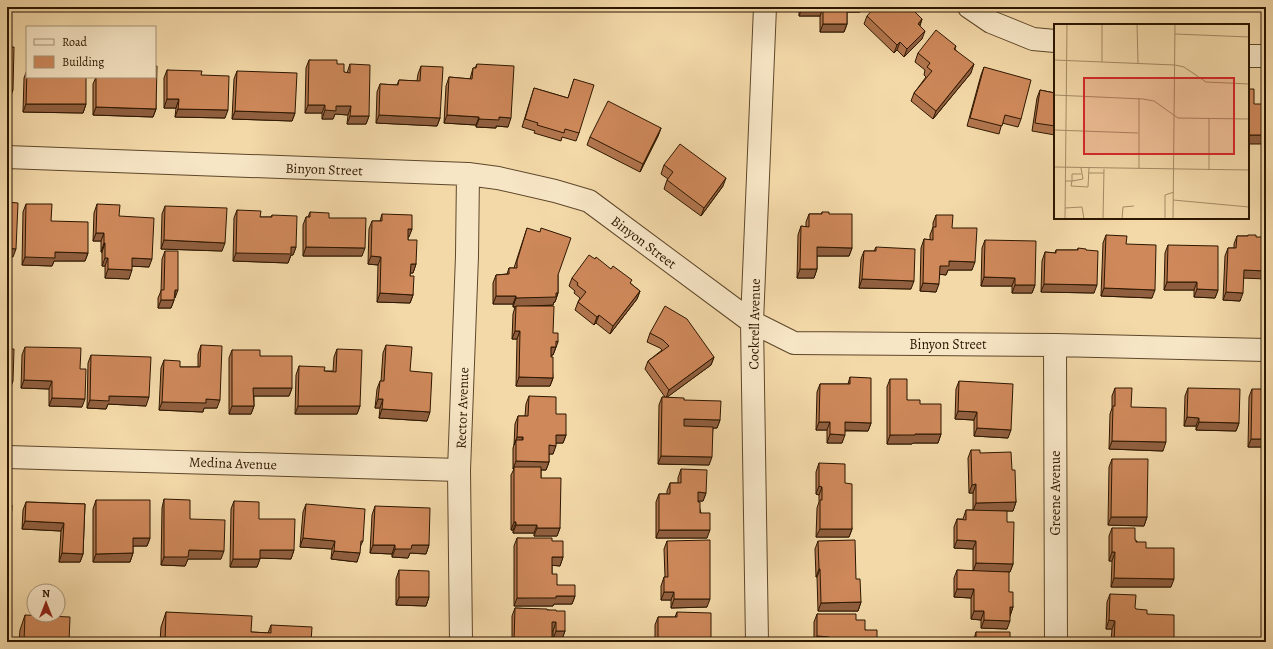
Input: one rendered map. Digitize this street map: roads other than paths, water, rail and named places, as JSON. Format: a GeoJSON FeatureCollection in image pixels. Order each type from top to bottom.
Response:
{"type":"FeatureCollection","features":[{"type":"Feature","properties":{"kind":"street","name":"Cockrell Avenue"},"geometry":{"type":"LineString","coordinates":[[757,642],[752,322],[765,7]]}},
{"type":"Feature","properties":{"kind":"street"},"geometry":{"type":"LineString","coordinates":[[969,7],[991,22],[1033,39],[1054,41]]}},
{"type":"Feature","properties":{"kind":"street"},"geometry":{"type":"LineString","coordinates":[[1249,56],[1266,56]]}},
{"type":"Feature","properties":{"kind":"street","name":"Binyon Street"},"geometry":{"type":"LineString","coordinates":[[7,158],[468,174],[498,178],[555,191],[589,201],[752,322],[794,343],[1054,345],[1266,350]]}},
{"type":"Feature","properties":{"kind":"street","name":"Rector Avenue"},"geometry":{"type":"LineString","coordinates":[[461,642],[460,470],[468,174]]}},
{"type":"Feature","properties":{"kind":"street","name":"Greene Avenue"},"geometry":{"type":"LineString","coordinates":[[1054,345],[1056,642]]}},
{"type":"Feature","properties":{"kind":"street","name":"Medina Avenue"},"geometry":{"type":"LineString","coordinates":[[7,457],[460,470]]}}]}
